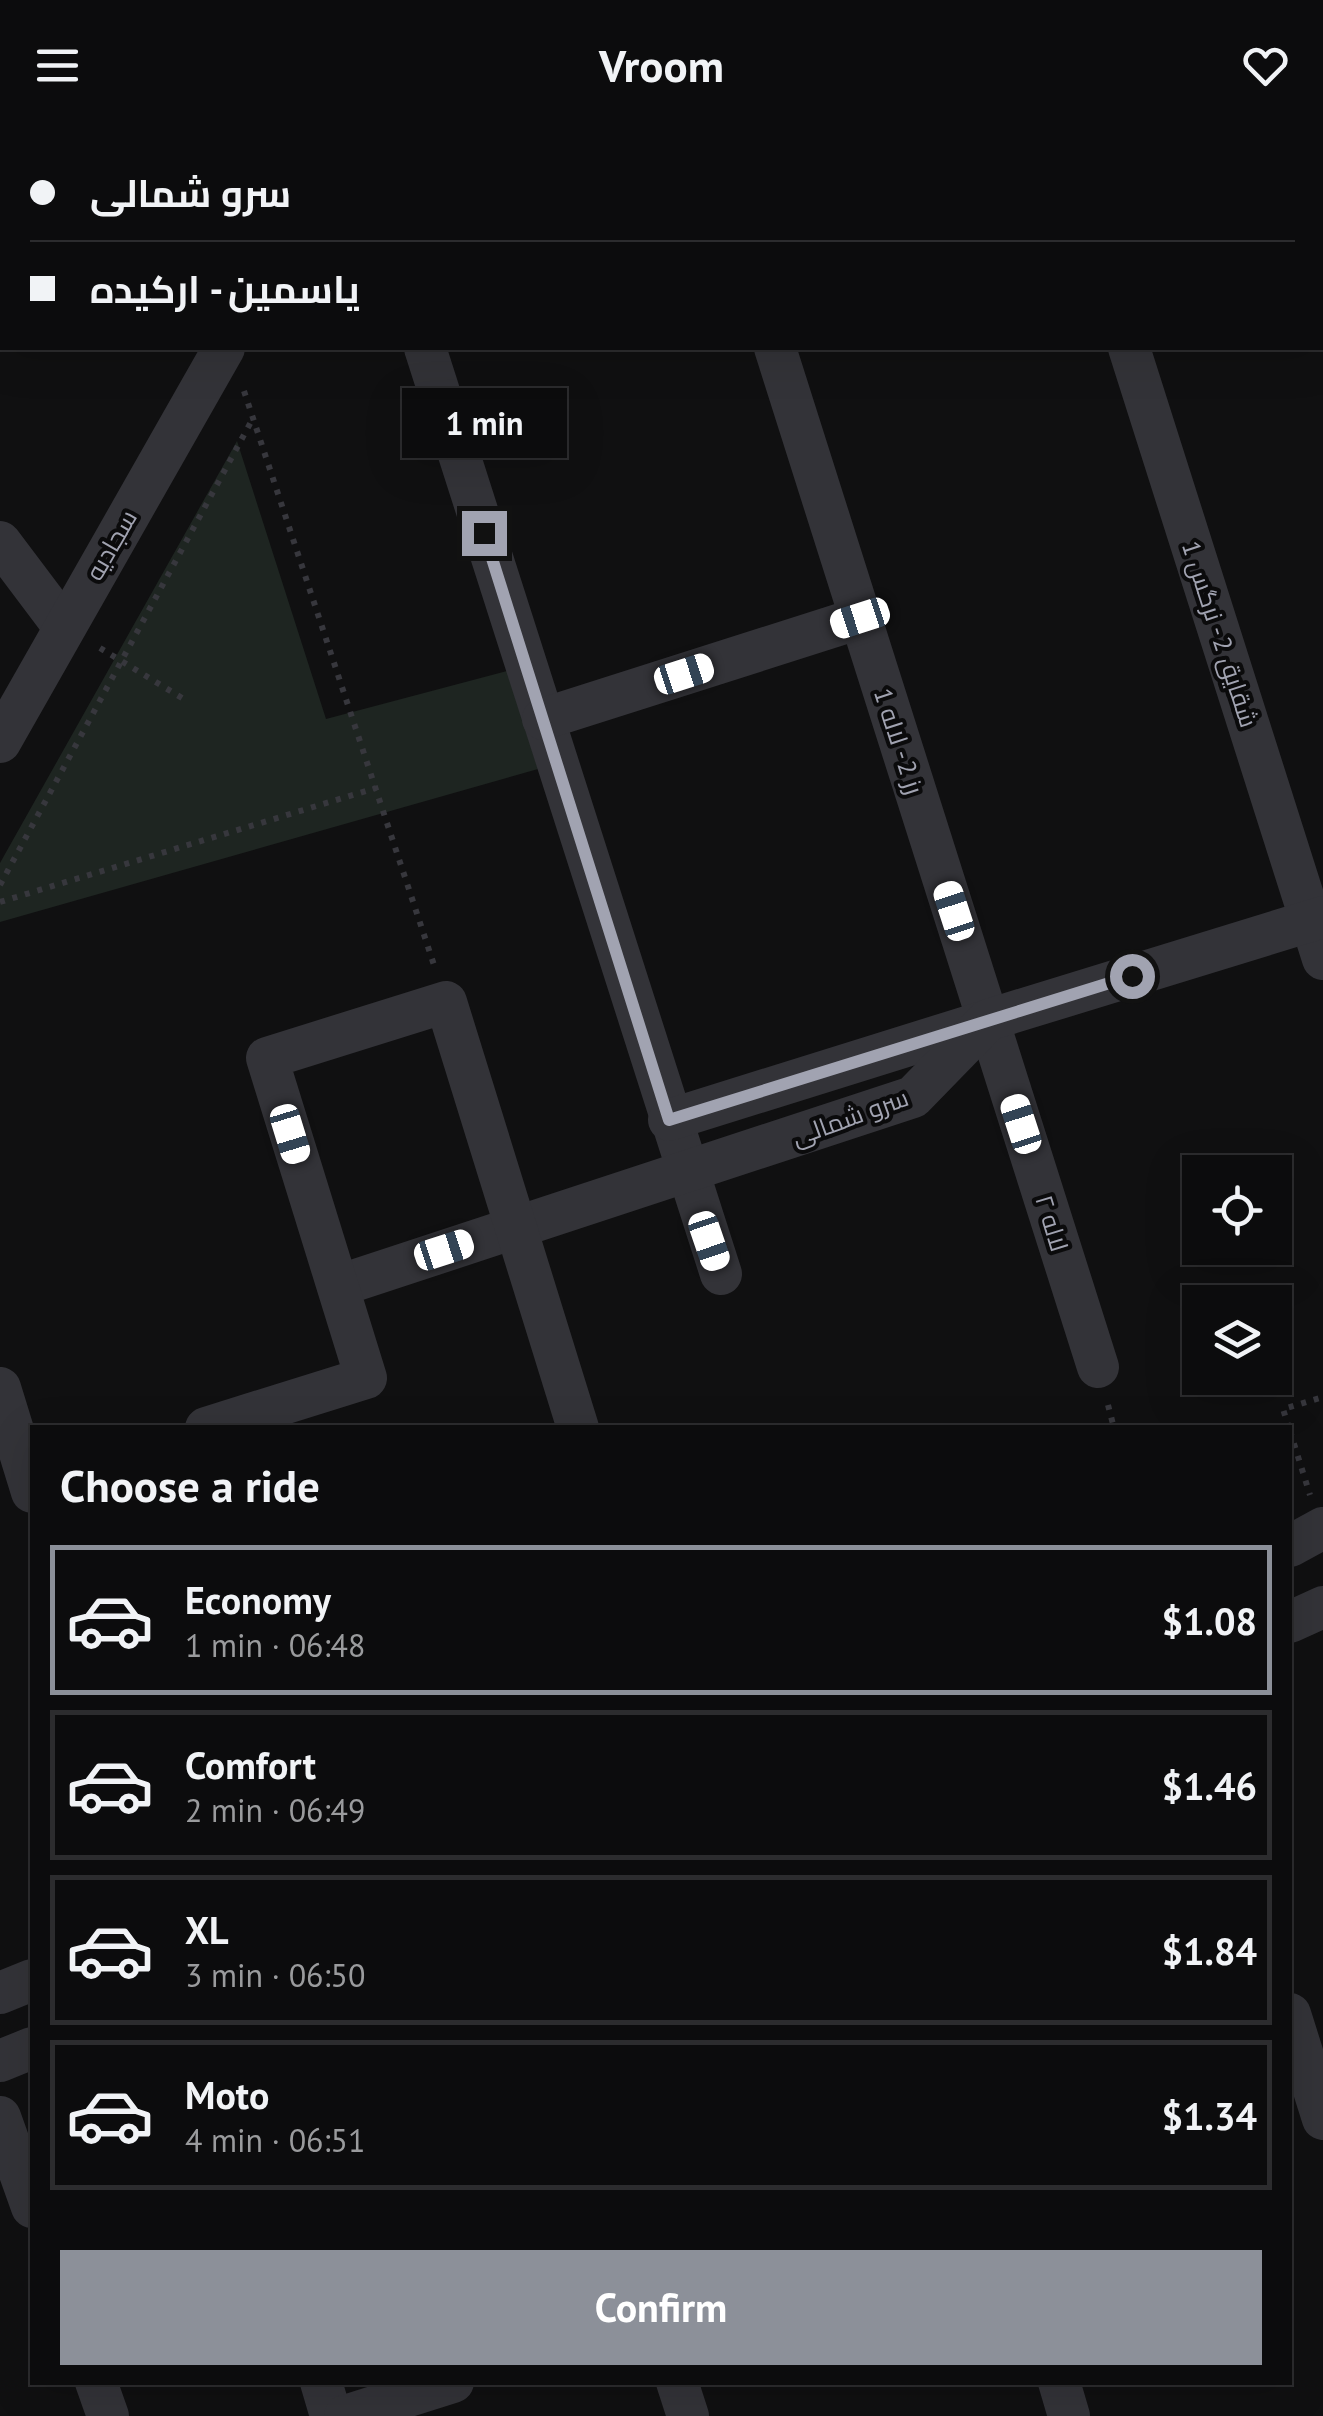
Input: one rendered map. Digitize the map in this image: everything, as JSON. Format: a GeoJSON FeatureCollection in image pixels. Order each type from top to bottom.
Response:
{"type":"FeatureCollection","features":[{"type":"Feature","properties":{"kind":"street"},"geometry":{"type":"LineString","coordinates":[[426,350],[721,1274]]}},
{"type":"Feature","properties":{"kind":"street","name":"رز 2 - لاله 1"},"geometry":{"type":"LineString","coordinates":[[776,350],[988,1020]]}},
{"type":"Feature","properties":{"kind":"street","name":"شقایق 2 - نرگس 1"},"geometry":{"type":"LineString","coordinates":[[1130,350],[1319,932]]}},
{"type":"Feature","properties":{"kind":"street","name":"سجادیه"},"geometry":{"type":"LineString","coordinates":[[0,742],[64,627],[232,365]]}},
{"type":"Feature","properties":{"kind":"street"},"geometry":{"type":"LineString","coordinates":[[0,542],[64,627]]}},
{"type":"Feature","properties":{"kind":"street"},"geometry":{"type":"LineString","coordinates":[[542,719],[860,618]]}},
{"type":"Feature","properties":{"kind":"street","name":"سرو شمالی"},"geometry":{"type":"LineString","coordinates":[[669,1120],[988,1020],[1319,932]]}},
{"type":"Feature","properties":{"kind":"street"},"geometry":{"type":"LineString","coordinates":[[216,1425],[366,1378],[267,1058],[446,1002],[577,1425]]}},
{"type":"Feature","properties":{"kind":"street","name":"سرو شمالی"},"geometry":{"type":"LineString","coordinates":[[338,1286],[914,1097],[988,1020]]}},
{"type":"Feature","properties":{"kind":"street","name":"لاله ۲"},"geometry":{"type":"LineString","coordinates":[[988,1020],[1098,1367]]}},
{"type":"Feature","properties":{"kind":"street"},"geometry":{"type":"LineString","coordinates":[[0,1388],[24,1487]]}},
{"type":"Feature","properties":{"kind":"street"},"geometry":{"type":"LineString","coordinates":[[0,1993],[30,1981]]}},
{"type":"Feature","properties":{"kind":"street"},"geometry":{"type":"LineString","coordinates":[[1292,2023],[1314,2117]]}},
{"type":"Feature","properties":{"kind":"street"},"geometry":{"type":"LineString","coordinates":[[0,2061],[30,2049]]}},
{"type":"Feature","properties":{"kind":"street"},"geometry":{"type":"LineString","coordinates":[[0,2117],[30,2201]]}},
{"type":"Feature","properties":{"kind":"street"},"geometry":{"type":"LineString","coordinates":[[97,2385],[108,2416]]}},
{"type":"Feature","properties":{"kind":"street"},"geometry":{"type":"LineString","coordinates":[[322,2385],[331,2416]]}},
{"type":"Feature","properties":{"kind":"street"},"geometry":{"type":"LineString","coordinates":[[344,2416],[443,2385]]}},
{"type":"Feature","properties":{"kind":"street"},"geometry":{"type":"LineString","coordinates":[[678,2385],[688,2416]]}},
{"type":"Feature","properties":{"kind":"street"},"geometry":{"type":"LineString","coordinates":[[1060,2385],[1069,2416]]}},
{"type":"Feature","properties":{"kind":"path"},"geometry":{"type":"LineString","coordinates":[[232,365],[253,418],[446,1002]]}},
{"type":"Feature","properties":{"kind":"path"},"geometry":{"type":"LineString","coordinates":[[0,885],[253,418]]}},
{"type":"Feature","properties":{"kind":"path"},"geometry":{"type":"LineString","coordinates":[[64,627],[187,701]]}},
{"type":"Feature","properties":{"kind":"path"},"geometry":{"type":"LineString","coordinates":[[0,902],[376,788]]}},
{"type":"Feature","properties":{"kind":"path"},"geometry":{"type":"LineString","coordinates":[[1288,1425],[1284,1410],[1323,1397]]}},
{"type":"Feature","properties":{"kind":"path"},"geometry":{"type":"LineString","coordinates":[[1292,1438],[1303,1474],[1311,1535]]}},
{"type":"Feature","properties":{"kind":"path"},"geometry":{"type":"LineString","coordinates":[[1292,1477],[1303,1474]]}},
{"type":"Feature","properties":{"kind":"shaded area"},"geometry":{"type":"Polygon","coordinates":[[[237,441],[326,719],[507,671],[538,769],[0,922],[0,863],[237,441]]]}},
{"type":"Feature","properties":{"kind":"route"},"geometry":{"type":"LineString","coordinates":[[484,533],[669,1120],[1132,976]]}}]}
